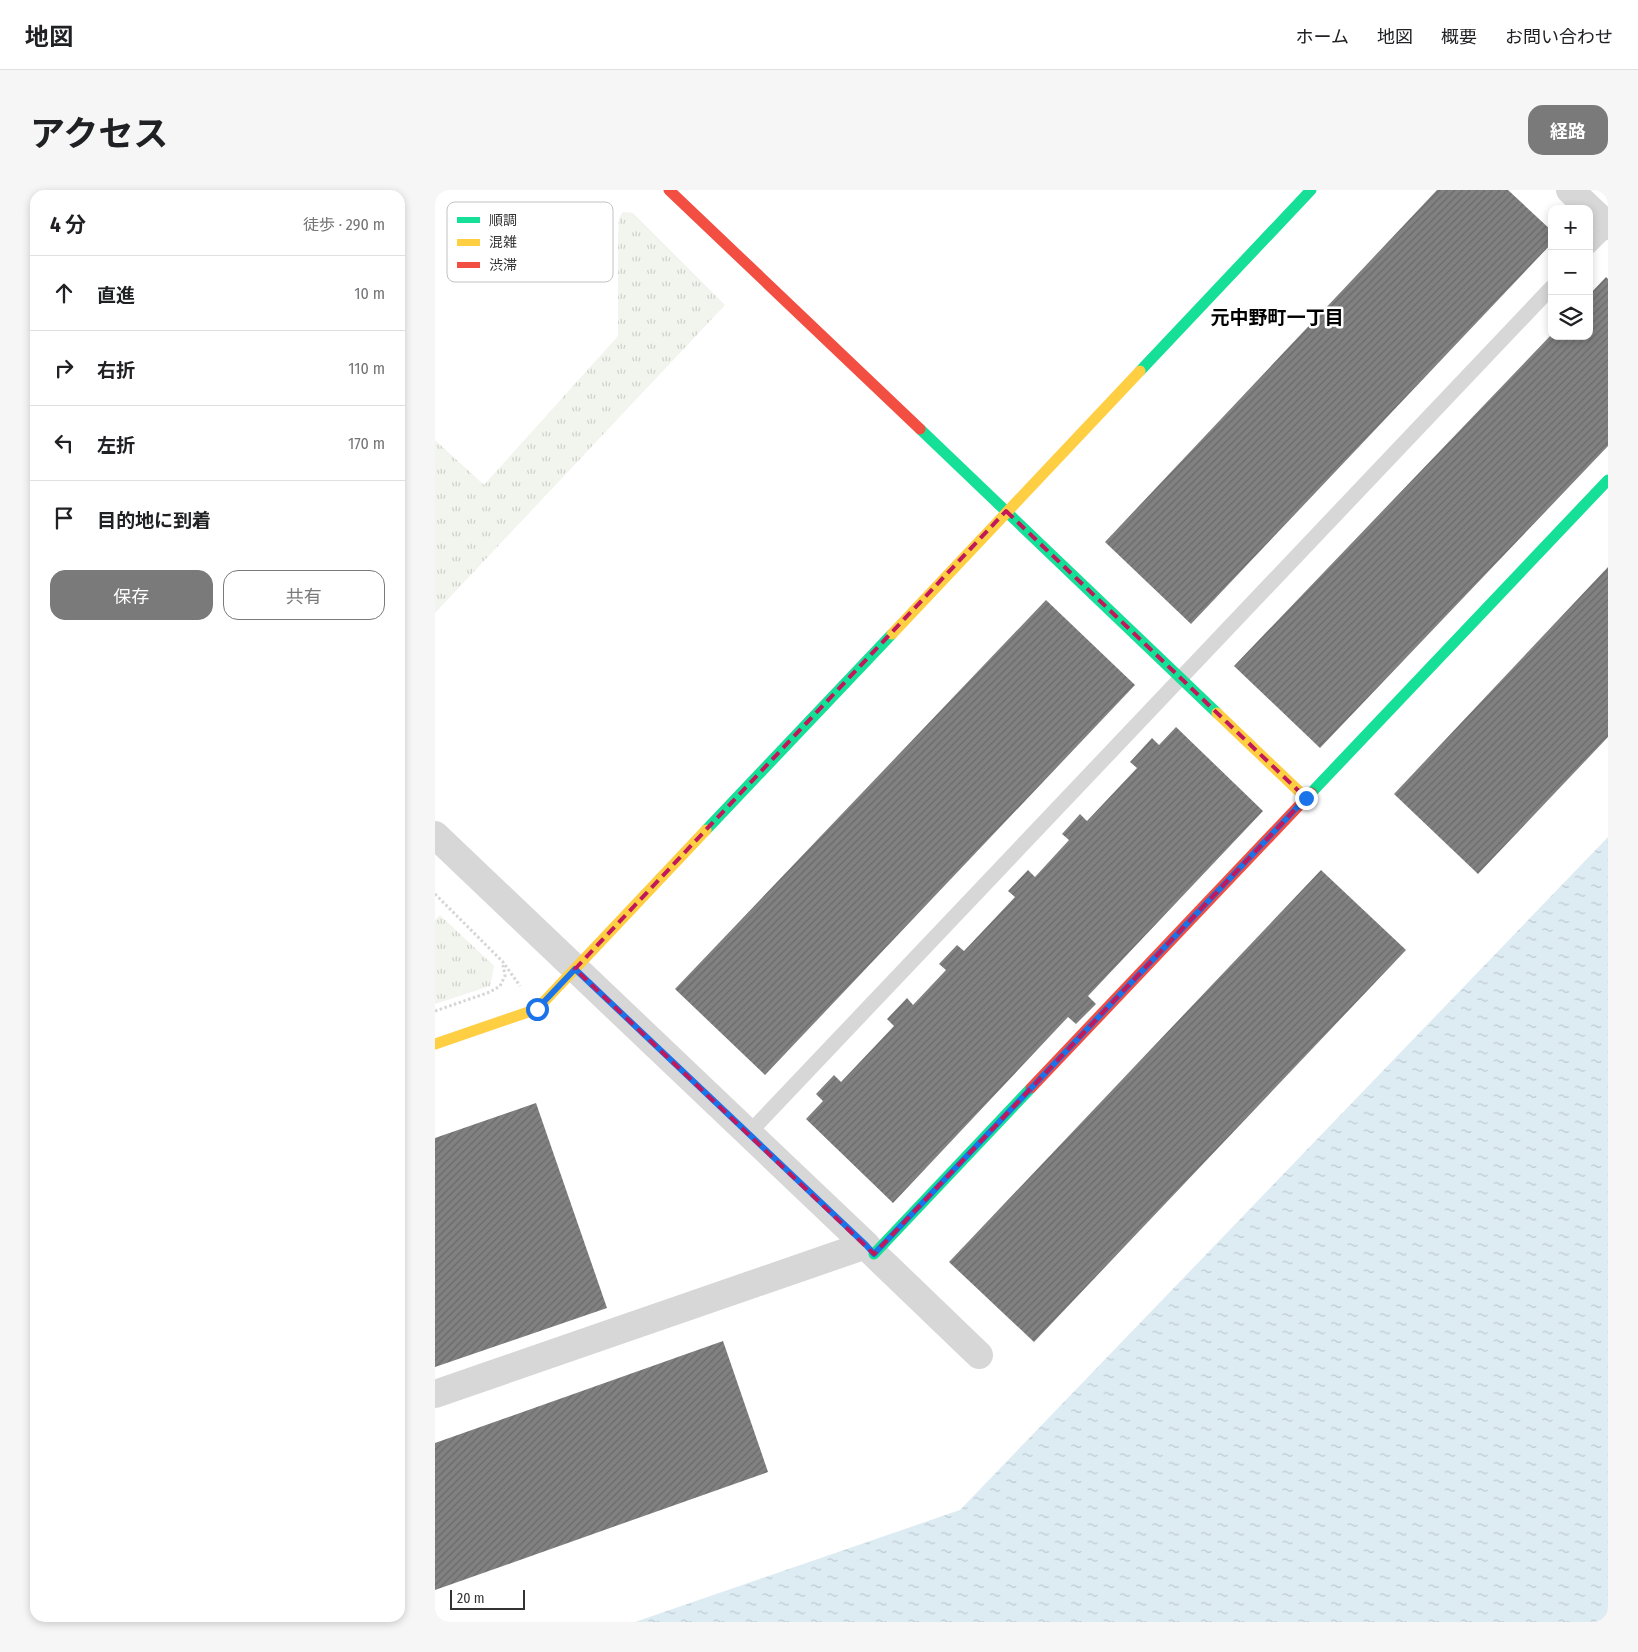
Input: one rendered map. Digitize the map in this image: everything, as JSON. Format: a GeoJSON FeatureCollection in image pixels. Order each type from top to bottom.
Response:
{"type":"FeatureCollection","features":[{"type":"Feature","properties":{"kind":"street"},"geometry":{"type":"LineString","coordinates":[[669,190],[1306,798]]}},
{"type":"Feature","properties":{"kind":"street"},"geometry":{"type":"LineString","coordinates":[[435,1044],[537,1009],[1311,190]]}},
{"type":"Feature","properties":{"kind":"street"},"geometry":{"type":"LineString","coordinates":[[1570,190],[1608,227]]}},
{"type":"Feature","properties":{"kind":"street"},"geometry":{"type":"LineString","coordinates":[[435,1394],[870,1249],[1306,798],[1608,480]]}},
{"type":"Feature","properties":{"kind":"street"},"geometry":{"type":"LineString","coordinates":[[435,835],[979,1355]]}},
{"type":"Feature","properties":{"kind":"lane"},"geometry":{"type":"LineString","coordinates":[[1593,243],[1608,227]]}},
{"type":"Feature","properties":{"kind":"lane"},"geometry":{"type":"LineString","coordinates":[[748,1134],[1548,291]]}},
{"type":"Feature","properties":{"kind":"path"},"geometry":{"type":"LineString","coordinates":[[435,894],[503,962],[505,976],[500,986],[490,992],[435,1011]]}},
{"type":"Feature","properties":{"kind":"highlighted area"},"geometry":{"type":"Polygon","coordinates":[[[1006,511],[1306,798],[874,1254],[575,969],[1006,511]]]}},
{"type":"Feature","properties":{"kind":"green space"},"geometry":{"type":"Polygon","coordinates":[[[623,212],[633,213],[725,305],[435,613],[435,440],[484,485],[618,336],[618,235],[619,218],[623,212]]]}},
{"type":"Feature","properties":{"kind":"green space"},"geometry":{"type":"Polygon","coordinates":[[[440,915],[494,966],[490,986],[435,1004],[435,920],[440,915]]]}},
{"type":"Feature","properties":{"kind":"water"},"geometry":{"type":"Polygon","coordinates":[[[1608,837],[1608,1622],[635,1622],[960,1510],[1608,837]]]}},
{"type":"Feature","properties":{"kind":"building"},"geometry":{"type":"Polygon","coordinates":[[[1437,190],[1508,190],[1548,227],[1548,247],[1191,624],[1105,542],[1437,190]]]}},
{"type":"Feature","properties":{"kind":"building"},"geometry":{"type":"Polygon","coordinates":[[[1606,277],[1608,279],[1608,446],[1320,748],[1234,666],[1548,338],[1548,340],[1593,340],[1593,291],[1606,277]]]}},
{"type":"Feature","properties":{"kind":"building"},"geometry":{"type":"Polygon","coordinates":[[[1608,567],[1608,737],[1478,874],[1394,794],[1608,567]]]}},
{"type":"Feature","properties":{"kind":"building"},"geometry":{"type":"Polygon","coordinates":[[[1046,600],[1135,685],[765,1075],[675,989],[1046,600]]]}},
{"type":"Feature","properties":{"kind":"building"},"geometry":{"type":"Polygon","coordinates":[[[1176,727],[1263,811],[1088,996],[1096,1004],[1076,1024],[1068,1017],[893,1203],[806,1119],[823,1101],[816,1094],[834,1075],[841,1082],[894,1026],[887,1019],[907,998],[913,1005],[946,970],[939,964],[957,945],[964,951],[1015,897],[1008,891],[1028,870],[1035,877],[1069,840],[1062,834],[1080,814],[1087,821],[1137,768],[1130,762],[1152,738],[1159,745],[1176,727]]]}},
{"type":"Feature","properties":{"kind":"building"},"geometry":{"type":"Polygon","coordinates":[[[1321,870],[1406,950],[1034,1342],[949,1262],[1321,870]]]}},
{"type":"Feature","properties":{"kind":"building"},"geometry":{"type":"Polygon","coordinates":[[[536,1103],[607,1308],[435,1367],[435,1138],[536,1103]]]}},
{"type":"Feature","properties":{"kind":"building"},"geometry":{"type":"Polygon","coordinates":[[[723,1341],[768,1472],[435,1590],[435,1443],[723,1341]]]}},
{"type":"Feature","properties":{"kind":"traffic: fast"},"geometry":{"type":"LineString","coordinates":[[1140,371],[1311,190]]}},
{"type":"Feature","properties":{"kind":"traffic: fast"},"geometry":{"type":"LineString","coordinates":[[920,429],[1217,713]]}},
{"type":"Feature","properties":{"kind":"traffic: fast"},"geometry":{"type":"LineString","coordinates":[[1311,793],[1608,480]]}},
{"type":"Feature","properties":{"kind":"traffic: fast"},"geometry":{"type":"LineString","coordinates":[[706,830],[892,634]]}},
{"type":"Feature","properties":{"kind":"traffic: fast"},"geometry":{"type":"LineString","coordinates":[[874,1254],[1031,1088]]}},
{"type":"Feature","properties":{"kind":"traffic: slow"},"geometry":{"type":"LineString","coordinates":[[892,634],[1140,371]]}},
{"type":"Feature","properties":{"kind":"traffic: slow"},"geometry":{"type":"LineString","coordinates":[[1217,713],[1306,798]]}},
{"type":"Feature","properties":{"kind":"traffic: slow"},"geometry":{"type":"LineString","coordinates":[[435,1044],[537,1009],[706,830]]}},
{"type":"Feature","properties":{"kind":"traffic: jam"},"geometry":{"type":"LineString","coordinates":[[669,190],[920,429]]}},
{"type":"Feature","properties":{"kind":"traffic: jam"},"geometry":{"type":"LineString","coordinates":[[1031,1088],[1311,793]]}},
{"type":"Feature","properties":{"kind":"district","name":"元中野町一丁目"},"geometry":{"type":"Point","coordinates":[1277,317]}},
{"type":"Feature","properties":{"kind":"route"},"geometry":{"type":"LineString","coordinates":[[537,1009],[575,969],[874,1254],[1306,798]]}}]}
